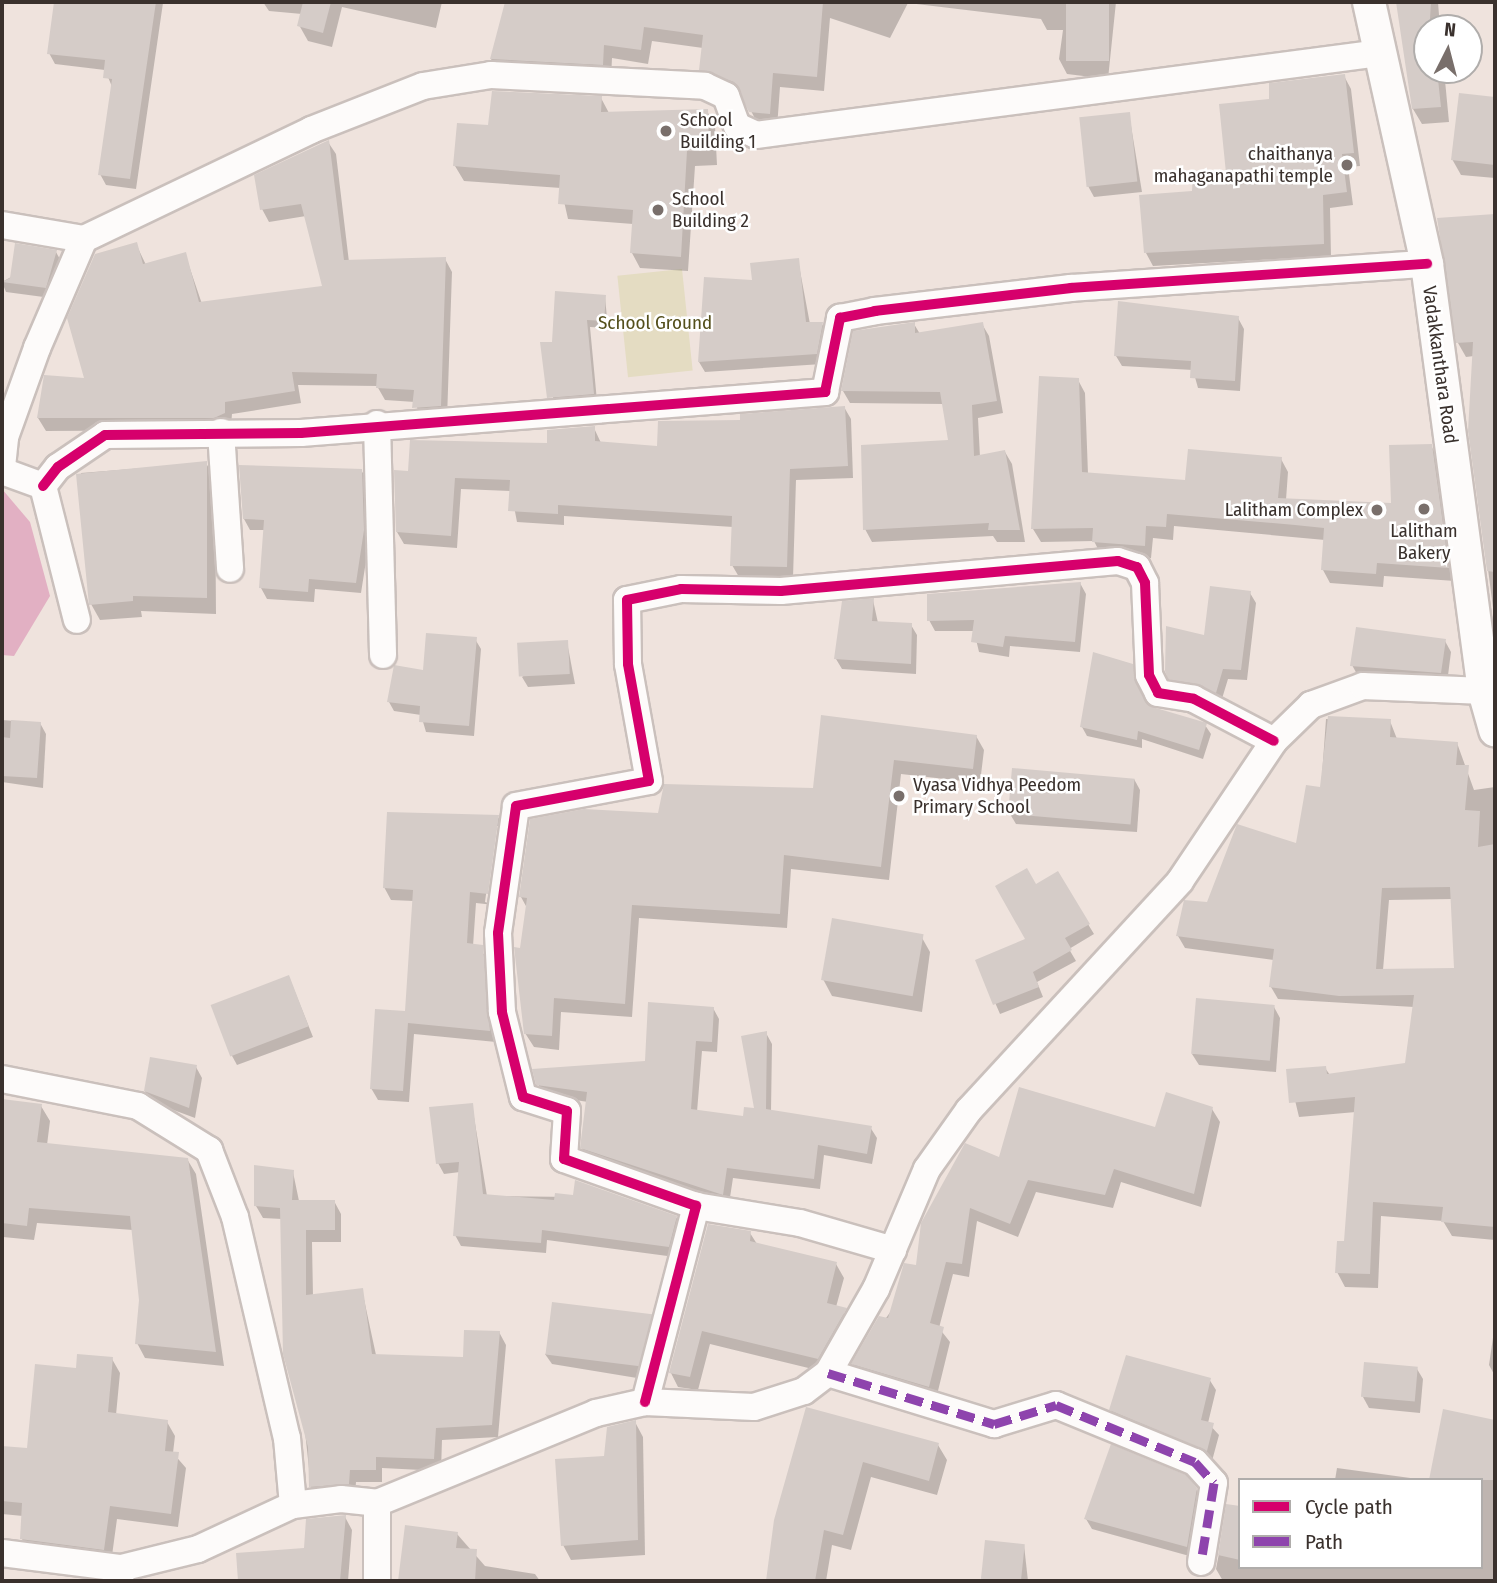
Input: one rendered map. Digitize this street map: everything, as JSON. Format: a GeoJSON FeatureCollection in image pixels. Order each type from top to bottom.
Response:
{"type":"FeatureCollection","features":[{"type":"Feature","properties":{"kind":"street","name":"Vadakkanthara Road"},"geometry":{"type":"LineString","coordinates":[[1369,2],[1427,264],[1484,691],[1495,730]]}},
{"type":"Feature","properties":{"kind":"street"},"geometry":{"type":"LineString","coordinates":[[2,225],[84,239],[311,130],[423,86],[491,75],[705,86],[726,96],[737,126],[756,135],[1379,53]]}},
{"type":"Feature","properties":{"kind":"street"},"geometry":{"type":"LineString","coordinates":[[43,486],[2,469],[5,437],[37,348],[84,239]]}},
{"type":"Feature","properties":{"kind":"street"},"geometry":{"type":"LineString","coordinates":[[43,486],[58,467],[105,436],[222,432],[301,433],[377,424],[825,392],[840,318],[1071,288],[1427,264]]}},
{"type":"Feature","properties":{"kind":"street"},"geometry":{"type":"LineString","coordinates":[[377,424],[383,654]]}},
{"type":"Feature","properties":{"kind":"street"},"geometry":{"type":"LineString","coordinates":[[222,432],[230,569]]}},
{"type":"Feature","properties":{"kind":"street"},"geometry":{"type":"LineString","coordinates":[[43,486],[77,620]]}},
{"type":"Feature","properties":{"kind":"street"},"geometry":{"type":"LineString","coordinates":[[893,1250],[800,1223],[696,1206],[564,1159],[567,1111],[523,1097],[502,1012],[498,933],[516,806],[649,781],[628,664],[627,600],[681,589],[782,591],[1118,561],[1137,566],[1145,583],[1149,675],[1158,693],[1194,699],[1274,741]]}},
{"type":"Feature","properties":{"kind":"street"},"geometry":{"type":"LineString","coordinates":[[2,1553],[120,1575],[198,1549],[293,1505],[377,1503],[448,1478],[535,1436],[645,1402],[778,1404],[828,1373],[893,1250],[927,1169],[969,1110],[1180,881],[1274,741],[1311,705],[1363,686],[1484,691]]}},
{"type":"Feature","properties":{"kind":"street"},"geometry":{"type":"LineString","coordinates":[[2,1079],[138,1106],[209,1150],[236,1217],[287,1438],[293,1505]]}},
{"type":"Feature","properties":{"kind":"street"},"geometry":{"type":"LineString","coordinates":[[645,1402],[696,1206]]}},
{"type":"Feature","properties":{"kind":"street"},"geometry":{"type":"LineString","coordinates":[[828,1373],[993,1424],[1056,1405],[1195,1462],[1214,1483],[1200,1562]]}},
{"type":"Feature","properties":{"kind":"street"},"geometry":{"type":"LineString","coordinates":[[377,1503],[377,1581]]}},
{"type":"Feature","properties":{"kind":"green space","name":"School Ground"},"geometry":{"type":"Polygon","coordinates":[[[682,269],[693,370],[628,377],[617,276],[682,269]]]}},
{"type":"Feature","properties":{"kind":"shaded area"},"geometry":{"type":"Polygon","coordinates":[[[2,489],[30,522],[50,596],[14,656],[2,655],[2,489]]]}},
{"type":"Feature","properties":{"kind":"building"},"geometry":{"type":"Polygon","coordinates":[[[54,2],[156,2],[130,179],[98,175],[112,79],[103,78],[105,60],[47,54],[54,2]]]}},
{"type":"Feature","properties":{"kind":"building"},"geometry":{"type":"Polygon","coordinates":[[[303,2],[331,2],[323,33],[297,26],[303,2]]]}},
{"type":"Feature","properties":{"kind":"building"},"geometry":{"type":"Polygon","coordinates":[[[505,2],[823,2],[817,77],[773,73],[770,114],[749,112],[734,82],[699,70],[703,35],[644,27],[641,50],[604,45],[603,65],[490,59],[505,2]]]}},
{"type":"Feature","properties":{"kind":"building"},"geometry":{"type":"Polygon","coordinates":[[[1066,2],[1109,2],[1109,61],[1066,61],[1066,2]]]}},
{"type":"Feature","properties":{"kind":"building"},"geometry":{"type":"Polygon","coordinates":[[[1396,2],[1431,2],[1430,14],[1413,14],[1413,84],[1439,84],[1441,107],[1412,109],[1396,2]]]}},
{"type":"Feature","properties":{"kind":"building"},"geometry":{"type":"Polygon","coordinates":[[[1345,74],[1354,153],[1342,154],[1347,192],[1323,195],[1324,244],[1144,253],[1139,195],[1192,191],[1193,172],[1226,173],[1219,104],[1269,99],[1269,83],[1345,74]]]}},
{"type":"Feature","properties":{"kind":"building"},"geometry":{"type":"Polygon","coordinates":[[[492,91],[602,96],[601,112],[708,109],[709,151],[687,151],[681,257],[630,253],[633,210],[558,204],[560,175],[453,166],[457,123],[488,125],[492,91]]]}},
{"type":"Feature","properties":{"kind":"building"},"geometry":{"type":"Polygon","coordinates":[[[1459,93],[1495,97],[1495,165],[1451,160],[1459,93]]]}},
{"type":"Feature","properties":{"kind":"building"},"geometry":{"type":"Polygon","coordinates":[[[1130,112],[1137,182],[1087,187],[1079,117],[1130,112]]]}},
{"type":"Feature","properties":{"kind":"building"},"geometry":{"type":"Polygon","coordinates":[[[329,140],[344,260],[446,257],[441,406],[412,408],[414,390],[376,388],[377,374],[292,372],[295,391],[225,402],[225,413],[214,418],[37,418],[44,375],[84,378],[67,318],[95,254],[137,242],[143,264],[186,252],[199,302],[322,286],[301,204],[260,210],[254,175],[329,140]]]}},
{"type":"Feature","properties":{"kind":"building"},"geometry":{"type":"Polygon","coordinates":[[[1495,214],[1495,572],[1487,571],[1468,431],[1473,342],[1456,343],[1437,218],[1495,214]]]}},
{"type":"Feature","properties":{"kind":"building"},"geometry":{"type":"Polygon","coordinates":[[[15,243],[57,250],[46,288],[2,282],[10,278],[15,243]]]}},
{"type":"Feature","properties":{"kind":"building"},"geometry":{"type":"Polygon","coordinates":[[[799,258],[806,322],[823,322],[817,354],[698,362],[704,277],[752,280],[750,263],[799,258]]]}},
{"type":"Feature","properties":{"kind":"building"},"geometry":{"type":"Polygon","coordinates":[[[555,291],[606,295],[604,321],[587,320],[594,394],[547,398],[540,342],[552,342],[555,291]]]}},
{"type":"Feature","properties":{"kind":"building"},"geometry":{"type":"Polygon","coordinates":[[[1118,301],[1239,316],[1235,381],[1190,378],[1191,361],[1114,356],[1118,301]]]}},
{"type":"Feature","properties":{"kind":"building"},"geometry":{"type":"Polygon","coordinates":[[[915,322],[915,333],[983,322],[997,401],[972,405],[974,456],[1005,450],[1020,530],[988,530],[989,523],[863,530],[861,445],[948,440],[940,392],[841,391],[853,331],[915,322]]]}},
{"type":"Feature","properties":{"kind":"building"},"geometry":{"type":"Polygon","coordinates":[[[1039,376],[1079,378],[1082,472],[1185,480],[1188,449],[1282,457],[1278,498],[1391,503],[1389,445],[1432,444],[1449,568],[1377,563],[1376,574],[1321,570],[1324,528],[1295,525],[1167,514],[1166,527],[1146,526],[1145,546],[1092,542],[1093,528],[1031,529],[1039,376]]]}},
{"type":"Feature","properties":{"kind":"building"},"geometry":{"type":"Polygon","coordinates":[[[845,406],[848,466],[790,469],[787,567],[730,566],[732,516],[558,505],[558,514],[508,511],[510,480],[455,478],[451,536],[396,532],[394,470],[408,471],[410,440],[547,443],[547,430],[595,426],[595,441],[657,446],[658,421],[740,420],[740,414],[845,406]]]}},
{"type":"Feature","properties":{"kind":"building"},"geometry":{"type":"Polygon","coordinates":[[[207,461],[207,598],[133,596],[133,601],[89,605],[76,474],[207,461]]]}},
{"type":"Feature","properties":{"kind":"building"},"geometry":{"type":"Polygon","coordinates":[[[239,465],[362,469],[364,530],[356,583],[309,579],[308,592],[259,588],[264,520],[243,519],[239,465]]]}},
{"type":"Feature","properties":{"kind":"building"},"geometry":{"type":"Polygon","coordinates":[[[1081,582],[1075,642],[1005,636],[1003,647],[971,642],[974,620],[927,621],[927,594],[1081,582]]]}},
{"type":"Feature","properties":{"kind":"building"},"geometry":{"type":"Polygon","coordinates":[[[1210,586],[1251,591],[1241,670],[1223,669],[1216,693],[1168,679],[1165,671],[1166,626],[1204,635],[1210,586]]]}},
{"type":"Feature","properties":{"kind":"building"},"geometry":{"type":"Polygon","coordinates":[[[874,598],[872,621],[912,623],[911,664],[834,659],[842,601],[874,598]]]}},
{"type":"Feature","properties":{"kind":"building"},"geometry":{"type":"Polygon","coordinates":[[[1356,627],[1446,639],[1441,673],[1350,666],[1356,627]]]}},
{"type":"Feature","properties":{"kind":"building"},"geometry":{"type":"Polygon","coordinates":[[[426,633],[477,637],[469,726],[419,722],[420,706],[387,702],[394,665],[423,670],[426,633]]]}},
{"type":"Feature","properties":{"kind":"building"},"geometry":{"type":"Polygon","coordinates":[[[568,640],[570,674],[519,677],[517,643],[568,640]]]}},
{"type":"Feature","properties":{"kind":"building"},"geometry":{"type":"Polygon","coordinates":[[[1093,652],[1133,664],[1149,706],[1207,723],[1199,750],[1138,731],[1137,740],[1080,727],[1093,652]]]}},
{"type":"Feature","properties":{"kind":"building"},"geometry":{"type":"Polygon","coordinates":[[[821,715],[977,735],[973,769],[894,760],[881,867],[784,855],[780,914],[632,905],[625,1004],[554,998],[552,1036],[524,1034],[514,947],[520,948],[527,898],[519,897],[530,819],[584,809],[658,813],[664,784],[813,788],[821,715]]]}},
{"type":"Feature","properties":{"kind":"building"},"geometry":{"type":"Polygon","coordinates":[[[1328,716],[1391,719],[1390,737],[1458,742],[1456,765],[1469,765],[1465,810],[1480,811],[1478,847],[1495,844],[1495,1227],[1441,1222],[1443,1207],[1373,1202],[1370,1274],[1335,1273],[1337,1241],[1344,1241],[1355,1097],[1289,1103],[1286,1069],[1326,1066],[1327,1074],[1405,1063],[1414,995],[1339,996],[1269,987],[1274,949],[1176,936],[1184,900],[1207,902],[1237,824],[1296,843],[1306,785],[1320,787],[1328,716]],[[1450,887],[1382,888],[1376,969],[1454,968],[1450,887]]]}},
{"type":"Feature","properties":{"kind":"building"},"geometry":{"type":"Polygon","coordinates":[[[11,720],[41,722],[37,778],[2,776],[2,737],[10,738],[11,720]]]}},
{"type":"Feature","properties":{"kind":"building"},"geometry":{"type":"Polygon","coordinates":[[[1012,768],[1135,779],[1131,825],[1008,814],[1012,768]]]}},
{"type":"Feature","properties":{"kind":"building"},"geometry":{"type":"Polygon","coordinates":[[[387,812],[499,815],[488,894],[470,892],[467,943],[483,945],[490,1031],[408,1023],[403,1091],[370,1089],[375,1009],[405,1011],[413,890],[383,888],[387,812]]]}},
{"type":"Feature","properties":{"kind":"building"},"geometry":{"type":"Polygon","coordinates":[[[1027,868],[1036,884],[1058,871],[1090,924],[1065,938],[1072,950],[1033,972],[1039,987],[993,1005],[975,960],[1025,939],[995,886],[1027,868]]]}},
{"type":"Feature","properties":{"kind":"building"},"geometry":{"type":"Polygon","coordinates":[[[832,918],[924,934],[913,996],[821,980],[832,918]]]}},
{"type":"Feature","properties":{"kind":"building"},"geometry":{"type":"Polygon","coordinates":[[[289,975],[309,1026],[230,1056],[211,1005],[289,975]]]}},
{"type":"Feature","properties":{"kind":"building"},"geometry":{"type":"Polygon","coordinates":[[[1196,998],[1275,1005],[1270,1061],[1191,1054],[1196,998]]]}},
{"type":"Feature","properties":{"kind":"building"},"geometry":{"type":"Polygon","coordinates":[[[648,1002],[714,1007],[712,1042],[696,1041],[691,1109],[743,1116],[744,1107],[754,1108],[741,1036],[767,1031],[766,1109],[872,1126],[867,1154],[818,1145],[814,1179],[727,1168],[723,1195],[580,1148],[587,1092],[536,1085],[532,1069],[645,1061],[648,1002]]]}},
{"type":"Feature","properties":{"kind":"building"},"geometry":{"type":"Polygon","coordinates":[[[150,1057],[197,1065],[189,1108],[144,1091],[150,1057]]]}},
{"type":"Feature","properties":{"kind":"building"},"geometry":{"type":"Polygon","coordinates":[[[1019,1087],[1155,1127],[1166,1092],[1213,1107],[1194,1194],[1114,1169],[1105,1195],[1028,1180],[1010,1224],[970,1208],[962,1264],[946,1262],[930,1323],[944,1327],[929,1387],[851,1364],[879,1316],[888,1318],[904,1263],[916,1265],[921,1223],[965,1143],[999,1157],[1019,1087]]]}},
{"type":"Feature","properties":{"kind":"building"},"geometry":{"type":"Polygon","coordinates":[[[2,1099],[42,1104],[37,1142],[188,1158],[216,1352],[135,1344],[139,1300],[130,1216],[29,1208],[27,1226],[2,1223],[2,1099]]]}},
{"type":"Feature","properties":{"kind":"building"},"geometry":{"type":"Polygon","coordinates":[[[473,1103],[483,1194],[554,1200],[555,1193],[573,1195],[575,1180],[677,1216],[669,1247],[542,1230],[541,1243],[453,1236],[459,1162],[436,1164],[429,1107],[473,1103]]]}},
{"type":"Feature","properties":{"kind":"building"},"geometry":{"type":"Polygon","coordinates":[[[254,1165],[294,1170],[292,1200],[335,1200],[335,1230],[306,1230],[306,1295],[363,1288],[372,1354],[463,1357],[464,1330],[500,1331],[492,1425],[436,1428],[434,1459],[376,1457],[376,1470],[350,1470],[349,1484],[309,1487],[308,1447],[283,1354],[280,1208],[254,1206],[254,1165]]]}},
{"type":"Feature","properties":{"kind":"building"},"geometry":{"type":"Polygon","coordinates":[[[708,1224],[751,1231],[750,1241],[837,1262],[827,1303],[847,1308],[818,1359],[702,1331],[690,1377],[669,1373],[708,1224]]]}},
{"type":"Feature","properties":{"kind":"building"},"geometry":{"type":"Polygon","coordinates":[[[552,1302],[652,1314],[646,1367],[546,1355],[552,1302]]]}},
{"type":"Feature","properties":{"kind":"building"},"geometry":{"type":"Polygon","coordinates":[[[77,1354],[113,1357],[108,1412],[168,1420],[165,1451],[179,1452],[171,1514],[110,1506],[104,1550],[20,1539],[22,1503],[2,1501],[2,1446],[27,1448],[35,1364],[76,1368],[77,1354]]]}},
{"type":"Feature","properties":{"kind":"building"},"geometry":{"type":"Polygon","coordinates":[[[1126,1355],[1211,1378],[1201,1420],[1214,1423],[1207,1451],[1109,1410],[1126,1355]]]}},
{"type":"Feature","properties":{"kind":"building"},"geometry":{"type":"Polygon","coordinates":[[[1364,1362],[1418,1367],[1415,1402],[1361,1397],[1364,1362]]]}},
{"type":"Feature","properties":{"kind":"building"},"geometry":{"type":"Polygon","coordinates":[[[806,1407],[939,1443],[929,1481],[863,1462],[843,1535],[824,1530],[815,1581],[766,1581],[774,1520],[806,1407]]]}},
{"type":"Feature","properties":{"kind":"building"},"geometry":{"type":"Polygon","coordinates":[[[1443,1409],[1495,1420],[1495,1480],[1429,1478],[1443,1409]]]}},
{"type":"Feature","properties":{"kind":"building"},"geometry":{"type":"Polygon","coordinates":[[[636,1420],[638,1540],[561,1546],[555,1459],[604,1456],[607,1427],[636,1420]]]}},
{"type":"Feature","properties":{"kind":"building"},"geometry":{"type":"Polygon","coordinates":[[[1111,1444],[1186,1475],[1197,1488],[1187,1547],[1084,1519],[1111,1444]]]}},
{"type":"Feature","properties":{"kind":"building"},"geometry":{"type":"Polygon","coordinates":[[[1226,1504],[1238,1506],[1238,1560],[1218,1555],[1226,1504]]]}},
{"type":"Feature","properties":{"kind":"building"},"geometry":{"type":"Polygon","coordinates":[[[346,1515],[340,1581],[238,1581],[236,1553],[304,1548],[306,1519],[346,1515]]]}},
{"type":"Feature","properties":{"kind":"building"},"geometry":{"type":"Polygon","coordinates":[[[405,1525],[458,1532],[456,1548],[477,1549],[475,1581],[398,1581],[405,1525]]]}},
{"type":"Feature","properties":{"kind":"building"},"geometry":{"type":"Polygon","coordinates":[[[985,1540],[1025,1544],[1021,1581],[981,1579],[985,1540]]]}},
{"type":"Feature","properties":{"kind":"marked path"},"geometry":{"type":"LineString","coordinates":[[828,1373],[994,1424],[1056,1405],[1195,1462],[1214,1483],[1201,1562]]}},
{"type":"Feature","properties":{"kind":"cycle path"},"geometry":{"type":"LineString","coordinates":[[43,486],[58,467],[105,435],[301,433],[825,392],[840,318],[875,311],[1071,288],[1427,264]]}},
{"type":"Feature","properties":{"kind":"cycle path"},"geometry":{"type":"LineString","coordinates":[[645,1402],[696,1206],[564,1159],[567,1111],[523,1097],[502,1012],[498,933],[516,806],[649,781],[628,664],[627,600],[681,589],[781,591],[1118,561],[1137,567],[1145,583],[1149,675],[1158,693],[1194,699],[1274,741]]}},
{"type":"Feature","properties":{"kind":"place","name":"School Building 1"},"geometry":{"type":"Point","coordinates":[666,131]}},
{"type":"Feature","properties":{"kind":"place","name":"chaithanya mahaganapathi temple"},"geometry":{"type":"Point","coordinates":[1347,165]}},
{"type":"Feature","properties":{"kind":"place","name":"School Building 2"},"geometry":{"type":"Point","coordinates":[658,210]}},
{"type":"Feature","properties":{"kind":"place","name":"Lalitham Bakery"},"geometry":{"type":"Point","coordinates":[1424,509]}},
{"type":"Feature","properties":{"kind":"place","name":"Lalitham Complex"},"geometry":{"type":"Point","coordinates":[1377,510]}},
{"type":"Feature","properties":{"kind":"place","name":"Vyasa Vidhya Peedom Primary School"},"geometry":{"type":"Point","coordinates":[899,796]}}]}
